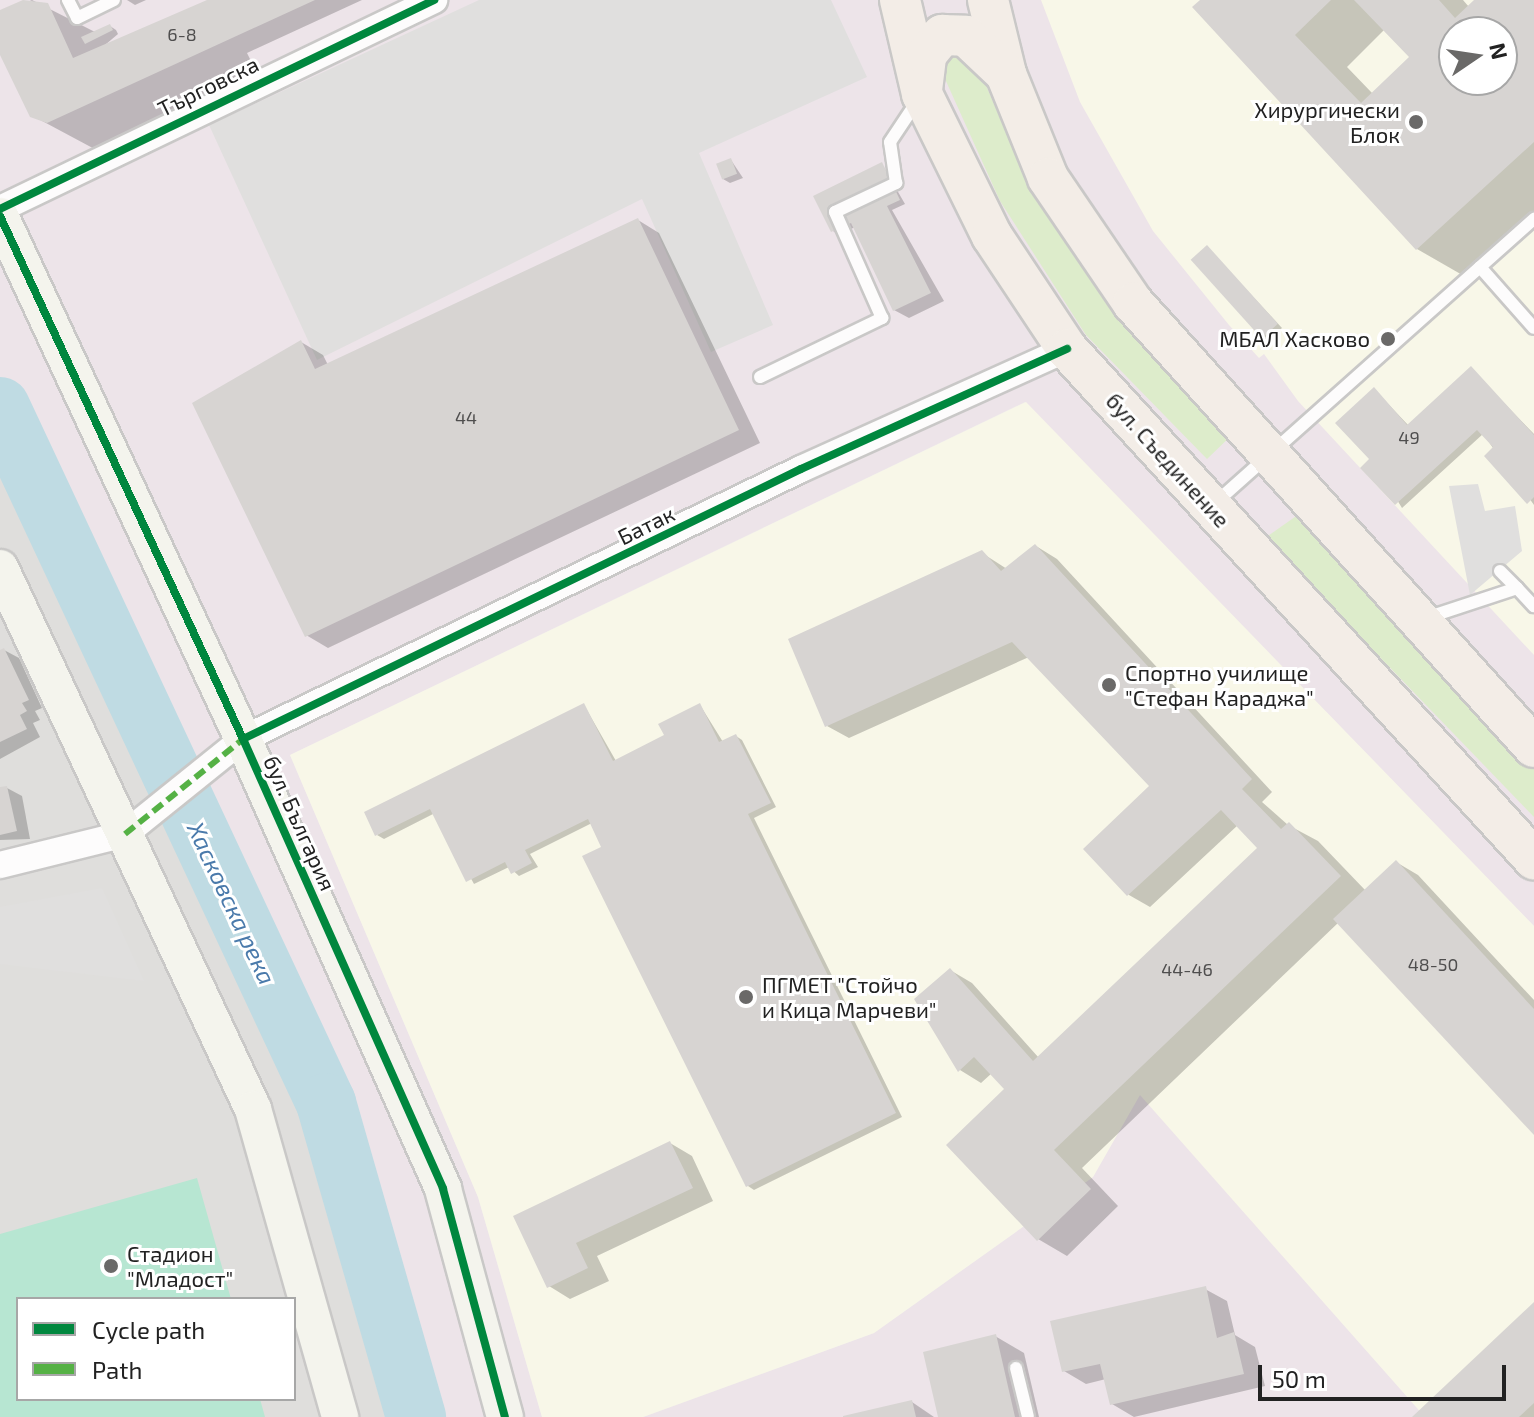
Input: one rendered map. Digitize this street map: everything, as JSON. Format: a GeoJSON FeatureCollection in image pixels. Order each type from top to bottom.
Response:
{"type":"FeatureCollection","features":[{"type":"Feature","properties":{"kind":"main road","name":"бул. Съединение"},"geometry":{"type":"LineString","coordinates":[[900,0],[922,94],[992,236],[1067,349],[1534,859]]}},
{"type":"Feature","properties":{"kind":"main road"},"geometry":{"type":"LineString","coordinates":[[988,0],[1006,74],[1048,178],[1133,303],[1272,451],[1534,747]]}},
{"type":"Feature","properties":{"kind":"main road"},"geometry":{"type":"LineString","coordinates":[[922,94],[926,55],[942,35],[966,36],[1006,74]]}},
{"type":"Feature","properties":{"kind":"street","name":"Търговска"},"geometry":{"type":"LineString","coordinates":[[0,209],[434,0]]}},
{"type":"Feature","properties":{"kind":"street","name":"бул. България"},"geometry":{"type":"LineString","coordinates":[[0,216],[243,739],[443,1189],[505,1417]]}},
{"type":"Feature","properties":{"kind":"street","name":"Батак"},"geometry":{"type":"LineString","coordinates":[[125,834],[243,739],[801,469],[1067,349]]}},
{"type":"Feature","properties":{"kind":"street"},"geometry":{"type":"LineString","coordinates":[[4,587],[125,834],[253,1109],[340,1417]]}},
{"type":"Feature","properties":{"kind":"street"},"geometry":{"type":"LineString","coordinates":[[0,865],[125,834]]}},
{"type":"Feature","properties":{"kind":"lane"},"geometry":{"type":"LineString","coordinates":[[68,0],[77,18],[114,0]]}},
{"type":"Feature","properties":{"kind":"lane"},"geometry":{"type":"LineString","coordinates":[[760,377],[882,318],[835,212],[896,183],[890,142],[922,94]]}},
{"type":"Feature","properties":{"kind":"lane"},"geometry":{"type":"LineString","coordinates":[[1210,507],[1534,219]]}},
{"type":"Feature","properties":{"kind":"lane"},"geometry":{"type":"LineString","coordinates":[[1480,267],[1534,328]]}},
{"type":"Feature","properties":{"kind":"lane"},"geometry":{"type":"LineString","coordinates":[[1500,571],[1534,606]]}},
{"type":"Feature","properties":{"kind":"lane"},"geometry":{"type":"LineString","coordinates":[[1420,620],[1517,588]]}},
{"type":"Feature","properties":{"kind":"lane"},"geometry":{"type":"LineString","coordinates":[[1016,1368],[1028,1417]]}},
{"type":"Feature","properties":{"kind":"shaded area"},"geometry":{"type":"Polygon","coordinates":[[[0,0],[1534,0],[1534,926],[1025,402],[290,755],[478,1197],[542,1417],[394,1417],[247,941],[218,873],[155,760],[0,378],[0,0]]]}},
{"type":"Feature","properties":{"kind":"shaded area"},"geometry":{"type":"Polygon","coordinates":[[[479,0],[831,0],[867,77],[699,153],[773,325],[711,352],[642,199],[317,360],[209,125],[479,0]]]}},
{"type":"Feature","properties":{"kind":"shaded area","name":"МБАЛ Хасково"},"geometry":{"type":"Polygon","coordinates":[[[1041,0],[1534,0],[1534,655],[1298,401],[1264,354],[1259,358],[1229,325],[1153,231],[1080,102],[1041,0]]]}},
{"type":"Feature","properties":{"kind":"shaded area"},"geometry":{"type":"Polygon","coordinates":[[[0,378],[155,760],[218,873],[247,941],[394,1417],[0,1417],[0,378]]]}},
{"type":"Feature","properties":{"kind":"shaded area"},"geometry":{"type":"Polygon","coordinates":[[[1026,402],[1534,926],[1534,1417],[1425,1417],[1140,1095],[1093,1177],[874,1333],[643,1417],[542,1417],[478,1197],[290,755],[1026,402]]]}},
{"type":"Feature","properties":{"kind":"shaded area"},"geometry":{"type":"Polygon","coordinates":[[[1478,484],[1485,511],[1515,506],[1522,551],[1470,595],[1449,486],[1478,484]]]}},
{"type":"Feature","properties":{"kind":"shaded area"},"geometry":{"type":"Polygon","coordinates":[[[102,888],[144,981],[0,964],[0,907],[102,888]]]}},
{"type":"Feature","properties":{"kind":"shaded area"},"geometry":{"type":"Polygon","coordinates":[[[1140,1094],[1425,1417],[643,1417],[874,1333],[1093,1177],[1140,1094]]]}},
{"type":"Feature","properties":{"kind":"green space"},"geometry":{"type":"Polygon","coordinates":[[[952,57],[968,61],[982,76],[1029,185],[1118,317],[1234,433],[1207,459],[1086,335],[1000,201],[941,70],[952,57]]]}},
{"type":"Feature","properties":{"kind":"green space"},"geometry":{"type":"Polygon","coordinates":[[[1302,512],[1534,759],[1534,817],[1265,538],[1302,512]]]}},
{"type":"Feature","properties":{"kind":"green space","name":"Стадион \"Младост\""},"geometry":{"type":"Polygon","coordinates":[[[197,1178],[230,1297],[16,1297],[16,1401],[261,1401],[265,1417],[0,1417],[0,1234],[197,1178]]]}},
{"type":"Feature","properties":{"kind":"building"},"geometry":{"type":"Polygon","coordinates":[[[23,0],[48,3],[73,58],[207,0],[315,0],[47,123],[30,117],[0,55],[0,10],[23,0]]]}},
{"type":"Feature","properties":{"kind":"building","name":"Хирургически Блок"},"geometry":{"type":"Polygon","coordinates":[[[1200,0],[1331,0],[1295,35],[1361,103],[1409,57],[1354,0],[1439,0],[1453,16],[1438,16],[1438,96],[1518,96],[1518,16],[1457,16],[1474,0],[1534,0],[1534,142],[1416,250],[1192,7],[1200,0]]]}},
{"type":"Feature","properties":{"kind":"building"},"geometry":{"type":"Polygon","coordinates":[[[110,24],[113,30],[85,44],[81,37],[110,24]]]}},
{"type":"Feature","properties":{"kind":"building"},"geometry":{"type":"Polygon","coordinates":[[[731,158],[737,174],[722,180],[716,164],[731,158]]]}},
{"type":"Feature","properties":{"kind":"building"},"geometry":{"type":"Polygon","coordinates":[[[882,162],[900,200],[887,206],[931,293],[893,311],[851,223],[831,232],[813,196],[882,162]]]}},
{"type":"Feature","properties":{"kind":"building"},"geometry":{"type":"Polygon","coordinates":[[[638,218],[739,430],[305,637],[192,403],[301,340],[315,369],[638,218]]]}},
{"type":"Feature","properties":{"kind":"building"},"geometry":{"type":"Polygon","coordinates":[[[1207,245],[1278,324],[1262,338],[1191,260],[1207,245]]]}},
{"type":"Feature","properties":{"kind":"building"},"geometry":{"type":"Polygon","coordinates":[[[1471,366],[1534,435],[1534,497],[1527,504],[1484,456],[1493,447],[1477,430],[1395,505],[1360,468],[1369,459],[1335,423],[1374,387],[1407,425],[1471,366]]]}},
{"type":"Feature","properties":{"kind":"building"},"geometry":{"type":"Polygon","coordinates":[[[1035,544],[1252,779],[1242,789],[1281,829],[1289,822],[1341,876],[1054,1150],[1091,1189],[1037,1241],[946,1145],[1004,1089],[974,1057],[958,1072],[914,999],[950,968],[1033,1061],[1257,848],[1221,810],[1127,896],[1083,849],[1149,786],[1012,642],[825,727],[788,639],[982,550],[1001,571],[1035,544]]]}},
{"type":"Feature","properties":{"kind":"building"},"geometry":{"type":"Polygon","coordinates":[[[4,648],[29,700],[22,703],[27,711],[20,715],[27,729],[0,742],[0,650],[4,648]]]}},
{"type":"Feature","properties":{"kind":"building","name":"ПГМЕТ \"Стойчо и Кица Марчеви\""},"geometry":{"type":"Polygon","coordinates":[[[584,703],[613,761],[664,735],[658,724],[700,703],[719,742],[736,734],[771,803],[748,814],[896,1113],[746,1187],[582,856],[601,847],[588,819],[525,850],[532,863],[511,874],[505,862],[466,882],[430,809],[375,836],[364,812],[584,703]]]}},
{"type":"Feature","properties":{"kind":"building"},"geometry":{"type":"Polygon","coordinates":[[[7,786],[17,831],[0,835],[0,787],[7,786]]]}},
{"type":"Feature","properties":{"kind":"building"},"geometry":{"type":"Polygon","coordinates":[[[1396,860],[1534,1009],[1534,1135],[1333,919],[1396,860]]]}},
{"type":"Feature","properties":{"kind":"building"},"geometry":{"type":"Polygon","coordinates":[[[670,1141],[693,1188],[576,1243],[588,1268],[547,1288],[513,1216],[670,1141]]]}},
{"type":"Feature","properties":{"kind":"building"},"geometry":{"type":"Polygon","coordinates":[[[1206,1286],[1217,1338],[1234,1332],[1244,1374],[1110,1405],[1100,1364],[1062,1372],[1050,1321],[1206,1286]]]}},
{"type":"Feature","properties":{"kind":"building"},"geometry":{"type":"Polygon","coordinates":[[[1534,1302],[1534,1403],[1519,1417],[1412,1417],[1534,1302]]]}},
{"type":"Feature","properties":{"kind":"building"},"geometry":{"type":"Polygon","coordinates":[[[996,1334],[1015,1417],[938,1417],[923,1352],[996,1334]]]}},
{"type":"Feature","properties":{"kind":"building"},"geometry":{"type":"Polygon","coordinates":[[[912,1400],[916,1417],[843,1417],[843,1416],[912,1400]]]}},
{"type":"Feature","properties":{"kind":"waterway","name":"Хасковска река"},"geometry":{"type":"LineString","coordinates":[[0,407],[326,1103],[416,1417]]}},
{"type":"Feature","properties":{"kind":"marked path"},"geometry":{"type":"LineString","coordinates":[[125,834],[243,739]]}},
{"type":"Feature","properties":{"kind":"cycle path"},"geometry":{"type":"LineString","coordinates":[[0,209],[434,0]]}},
{"type":"Feature","properties":{"kind":"cycle path"},"geometry":{"type":"LineString","coordinates":[[0,216],[243,739],[443,1189],[505,1417]]}},
{"type":"Feature","properties":{"kind":"cycle path"},"geometry":{"type":"LineString","coordinates":[[243,739],[801,469],[1067,349]]}},
{"type":"Feature","properties":{"kind":"place","name":"Хирургически Блок"},"geometry":{"type":"Point","coordinates":[1416,122]}},
{"type":"Feature","properties":{"kind":"place","name":"МБАЛ Хасково"},"geometry":{"type":"Point","coordinates":[1388,339]}},
{"type":"Feature","properties":{"kind":"place","name":"Спортно училище \"Стефан Караджа\""},"geometry":{"type":"Point","coordinates":[1109,685]}},
{"type":"Feature","properties":{"kind":"place","name":"ПГМЕТ \"Стойчо и Кица Марчеви\""},"geometry":{"type":"Point","coordinates":[746,997]}},
{"type":"Feature","properties":{"kind":"place","name":"Стадион \"Младост\""},"geometry":{"type":"Point","coordinates":[111,1266]}}]}
